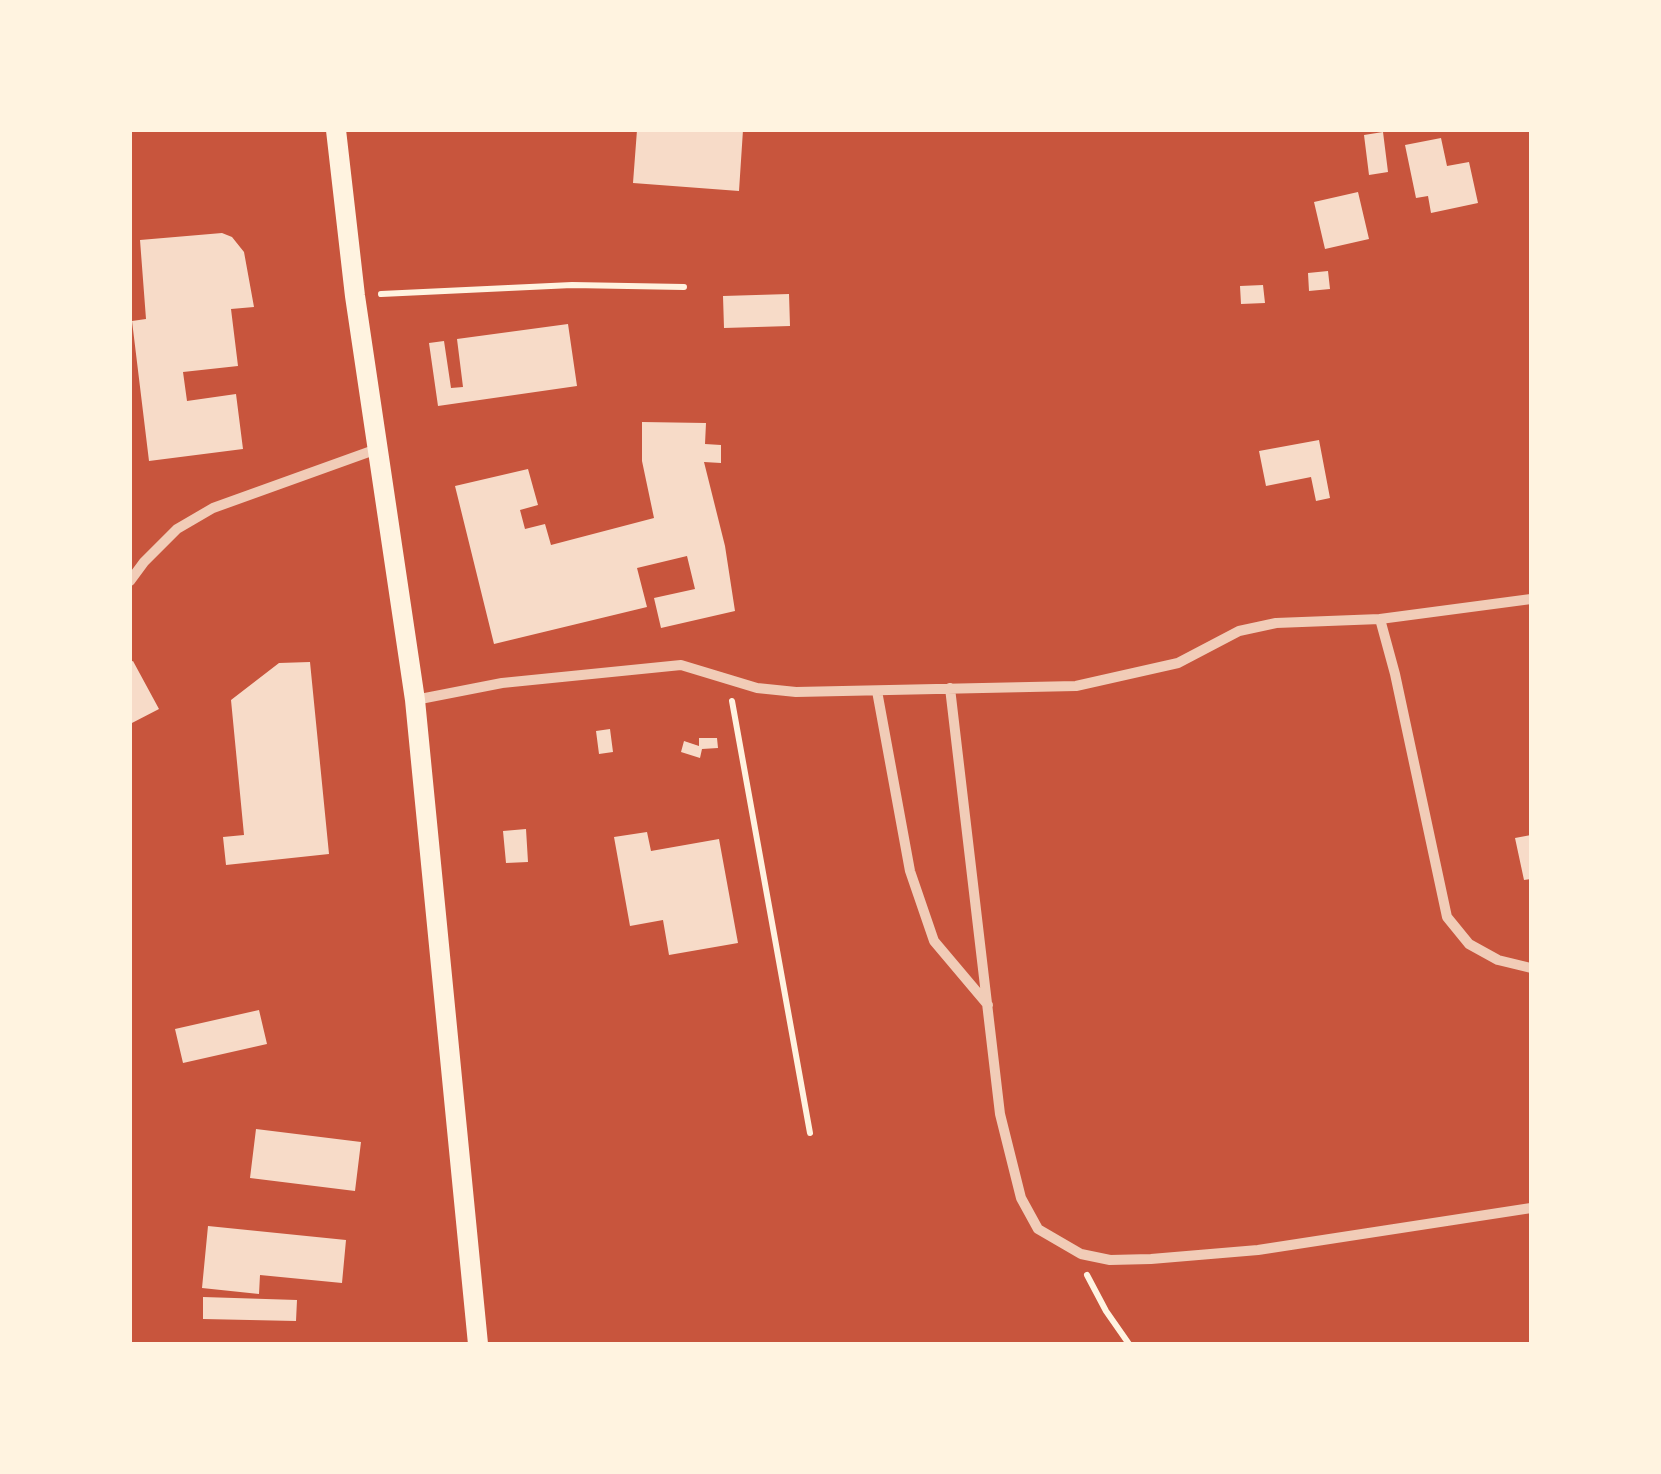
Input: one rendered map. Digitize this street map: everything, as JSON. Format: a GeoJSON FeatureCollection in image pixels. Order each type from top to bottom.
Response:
{"type":"FeatureCollection","features":[{"type":"Feature","properties":{"kind":"main road"},"geometry":{"type":"LineString","coordinates":[[336,130],[355,296],[414,700],[478,1344]]}},
{"type":"Feature","properties":{"kind":"street"},"geometry":{"type":"LineString","coordinates":[[130,580],[177,529],[213,508],[377,450]]}},
{"type":"Feature","properties":{"kind":"street"},"geometry":{"type":"LineString","coordinates":[[414,700],[502,683],[681,665],[757,688],[796,692],[1076,686],[1178,663],[1239,631],[1276,623],[1380,619],[1531,599]]}},
{"type":"Feature","properties":{"kind":"street"},"geometry":{"type":"LineString","coordinates":[[1380,619],[1396,674],[1448,917],[1469,944],[1498,960],[1531,968]]}},
{"type":"Feature","properties":{"kind":"street"},"geometry":{"type":"LineString","coordinates":[[950,688],[1000,1114],[1021,1198],[1038,1229],[1081,1254],[1110,1260],[1151,1259],[1258,1250],[1531,1208]]}},
{"type":"Feature","properties":{"kind":"street"},"geometry":{"type":"LineString","coordinates":[[877,691],[910,871],[934,941],[988,1006]]}},
{"type":"Feature","properties":{"kind":"path"},"geometry":{"type":"LineString","coordinates":[[355,296],[455,288],[684,287]]}},
{"type":"Feature","properties":{"kind":"path"},"geometry":{"type":"LineString","coordinates":[[727,678],[810,1133]]}},
{"type":"Feature","properties":{"kind":"path"},"geometry":{"type":"LineString","coordinates":[[1081,1254],[1089,1283],[1129,1344]]}},
{"type":"Feature","properties":{"kind":"building"},"geometry":{"type":"Polygon","coordinates":[[[637,130],[743,130],[739,191],[633,183],[637,130]]]}},
{"type":"Feature","properties":{"kind":"building"},"geometry":{"type":"Polygon","coordinates":[[[1383,132],[1388,172],[1369,175],[1364,135],[1383,132]]]}},
{"type":"Feature","properties":{"kind":"building"},"geometry":{"type":"Polygon","coordinates":[[[1441,138],[1447,166],[1469,162],[1478,203],[1431,213],[1428,196],[1416,198],[1405,145],[1441,138]]]}},
{"type":"Feature","properties":{"kind":"building"},"geometry":{"type":"Polygon","coordinates":[[[1358,192],[1369,239],[1325,249],[1314,202],[1358,192]]]}},
{"type":"Feature","properties":{"kind":"building"},"geometry":{"type":"Polygon","coordinates":[[[222,233],[232,237],[244,252],[254,307],[231,309],[238,366],[183,372],[187,401],[236,394],[243,449],[149,461],[132,321],[146,319],[140,240],[222,233]]]}},
{"type":"Feature","properties":{"kind":"building"},"geometry":{"type":"Polygon","coordinates":[[[1328,271],[1330,289],[1309,291],[1308,273],[1328,271]]]}},
{"type":"Feature","properties":{"kind":"building"},"geometry":{"type":"Polygon","coordinates":[[[1263,285],[1265,303],[1241,304],[1240,286],[1263,285]]]}},
{"type":"Feature","properties":{"kind":"building"},"geometry":{"type":"Polygon","coordinates":[[[789,294],[790,326],[724,328],[723,296],[789,294]]]}},
{"type":"Feature","properties":{"kind":"building"},"geometry":{"type":"Polygon","coordinates":[[[568,324],[577,386],[438,406],[429,343],[444,341],[451,388],[463,387],[457,339],[568,324]]]}},
{"type":"Feature","properties":{"kind":"building"},"geometry":{"type":"Polygon","coordinates":[[[642,422],[706,423],[705,444],[721,445],[721,463],[704,462],[725,546],[735,611],[661,628],[654,598],[695,589],[687,556],[637,568],[647,607],[494,644],[455,486],[528,469],[538,505],[520,510],[525,529],[545,524],[551,545],[654,518],[642,461],[642,422]]]}},
{"type":"Feature","properties":{"kind":"building"},"geometry":{"type":"Polygon","coordinates":[[[1319,440],[1330,498],[1316,501],[1311,477],[1266,486],[1259,451],[1319,440]]]}},
{"type":"Feature","properties":{"kind":"building"},"geometry":{"type":"Polygon","coordinates":[[[133,661],[159,709],[130,724],[130,662],[133,661]]]}},
{"type":"Feature","properties":{"kind":"building"},"geometry":{"type":"Polygon","coordinates":[[[310,662],[329,854],[226,865],[223,837],[244,835],[231,700],[279,663],[310,662]]]}},
{"type":"Feature","properties":{"kind":"building"},"geometry":{"type":"Polygon","coordinates":[[[610,729],[613,752],[599,754],[596,731],[610,729]]]}},
{"type":"Feature","properties":{"kind":"building"},"geometry":{"type":"Polygon","coordinates":[[[699,738],[717,738],[718,748],[702,749],[700,758],[681,752],[684,741],[699,746],[699,738]]]}},
{"type":"Feature","properties":{"kind":"building"},"geometry":{"type":"Polygon","coordinates":[[[526,829],[528,862],[506,863],[503,831],[526,829]]]}},
{"type":"Feature","properties":{"kind":"building"},"geometry":{"type":"Polygon","coordinates":[[[647,832],[651,851],[719,839],[738,943],[669,955],[663,920],[630,926],[614,837],[647,832]]]}},
{"type":"Feature","properties":{"kind":"building"},"geometry":{"type":"Polygon","coordinates":[[[1531,835],[1531,879],[1524,880],[1515,838],[1531,835]]]}},
{"type":"Feature","properties":{"kind":"building"},"geometry":{"type":"Polygon","coordinates":[[[259,1010],[267,1044],[183,1063],[175,1029],[259,1010]]]}},
{"type":"Feature","properties":{"kind":"building"},"geometry":{"type":"Polygon","coordinates":[[[256,1129],[361,1142],[355,1191],[250,1178],[256,1129]]]}},
{"type":"Feature","properties":{"kind":"building"},"geometry":{"type":"Polygon","coordinates":[[[208,1226],[346,1240],[342,1283],[260,1275],[259,1294],[202,1288],[208,1226]]]}},
{"type":"Feature","properties":{"kind":"building"},"geometry":{"type":"Polygon","coordinates":[[[203,1297],[297,1300],[296,1321],[203,1319],[203,1297]]]}}]}
